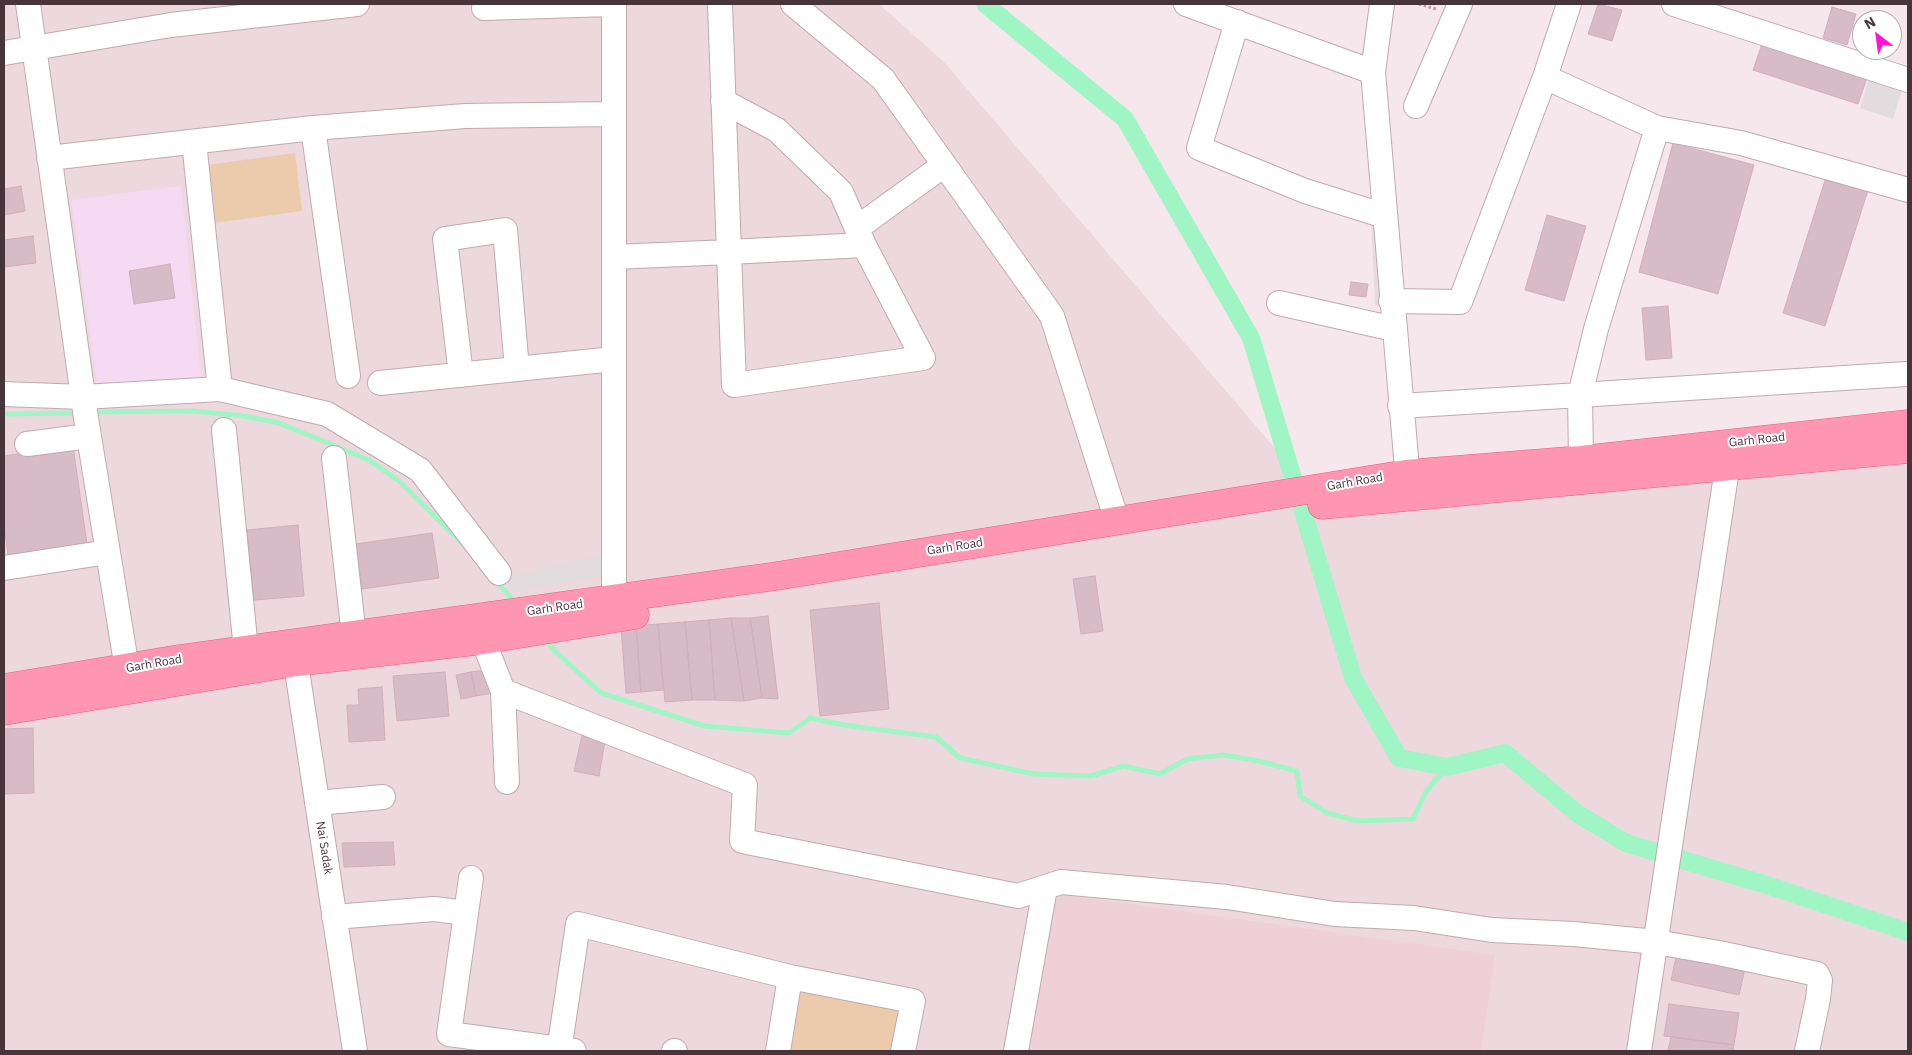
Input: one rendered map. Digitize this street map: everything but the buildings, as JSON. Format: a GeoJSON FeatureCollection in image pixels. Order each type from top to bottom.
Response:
{"type":"FeatureCollection","features":[{"type":"Feature","properties":{"kind":"main road","name":"Garh Road"},"geometry":{"type":"LineString","coordinates":[[1408,485],[1729,455],[1908,424]]}},
{"type":"Feature","properties":{"kind":"main road","name":"Garh Road"},"geometry":{"type":"LineString","coordinates":[[4,688],[129,679],[294,653],[484,629],[1324,496],[1581,460],[1908,449]]}},
{"type":"Feature","properties":{"kind":"main road","name":"Garh Road"},"geometry":{"type":"LineString","coordinates":[[995,548],[1117,521],[1259,507]]}},
{"type":"Feature","properties":{"kind":"main road","name":"Garh Road"},"geometry":{"type":"LineString","coordinates":[[4,711],[246,650],[294,653],[354,636],[484,629]]}},
{"type":"Feature","properties":{"kind":"street"},"geometry":{"type":"LineString","coordinates":[[28,4],[86,417],[129,679]]}},
{"type":"Feature","properties":{"kind":"street"},"geometry":{"type":"LineString","coordinates":[[4,53],[34,49],[170,14],[357,4]]}},
{"type":"Feature","properties":{"kind":"street"},"geometry":{"type":"LineString","coordinates":[[484,8],[610,4]]}},
{"type":"Feature","properties":{"kind":"street"},"geometry":{"type":"LineString","coordinates":[[614,4],[614,609]]}},
{"type":"Feature","properties":{"kind":"street"},"geometry":{"type":"LineString","coordinates":[[720,4],[723,101],[734,385],[922,358],[860,237],[841,192],[777,130],[723,101]]}},
{"type":"Feature","properties":{"kind":"street"},"geometry":{"type":"LineString","coordinates":[[793,4],[883,79],[1052,316],[1117,521]]}},
{"type":"Feature","properties":{"kind":"street"},"geometry":{"type":"LineString","coordinates":[[1186,4],[1373,72]]}},
{"type":"Feature","properties":{"kind":"street"},"geometry":{"type":"LineString","coordinates":[[1382,4],[1373,72],[1408,485]]}},
{"type":"Feature","properties":{"kind":"street"},"geometry":{"type":"LineString","coordinates":[[1416,106],[1460,4]]}},
{"type":"Feature","properties":{"kind":"street"},"geometry":{"type":"LineString","coordinates":[[1391,301],[1460,302],[1545,77],[1569,4]]}},
{"type":"Feature","properties":{"kind":"street"},"geometry":{"type":"LineString","coordinates":[[1674,4],[1908,80]]}},
{"type":"Feature","properties":{"kind":"street"},"geometry":{"type":"LineString","coordinates":[[1237,22],[1199,148],[1305,191],[1385,216]]}},
{"type":"Feature","properties":{"kind":"street"},"geometry":{"type":"LineString","coordinates":[[1545,77],[1657,128],[1741,143],[1908,190]]}},
{"type":"Feature","properties":{"kind":"street"},"geometry":{"type":"LineString","coordinates":[[49,158],[313,128],[465,116],[614,114]]}},
{"type":"Feature","properties":{"kind":"street"},"geometry":{"type":"LineString","coordinates":[[313,128],[348,376]]}},
{"type":"Feature","properties":{"kind":"street"},"geometry":{"type":"LineString","coordinates":[[1581,460],[1580,395],[1596,328],[1657,128]]}},
{"type":"Feature","properties":{"kind":"street"},"geometry":{"type":"LineString","coordinates":[[194,142],[220,389]]}},
{"type":"Feature","properties":{"kind":"street"},"geometry":{"type":"LineString","coordinates":[[614,257],[729,252],[860,237],[944,165]]}},
{"type":"Feature","properties":{"kind":"street"},"geometry":{"type":"LineString","coordinates":[[461,375],[445,239],[505,230],[517,369]]}},
{"type":"Feature","properties":{"kind":"street"},"geometry":{"type":"LineString","coordinates":[[1279,303],[1394,329]]}},
{"type":"Feature","properties":{"kind":"street"},"geometry":{"type":"LineString","coordinates":[[380,383],[614,359]]}},
{"type":"Feature","properties":{"kind":"street"},"geometry":{"type":"LineString","coordinates":[[1400,406],[1908,371]]}},
{"type":"Feature","properties":{"kind":"street"},"geometry":{"type":"LineString","coordinates":[[27,444],[86,417],[220,389],[327,414],[420,470],[499,573]]}},
{"type":"Feature","properties":{"kind":"street"},"geometry":{"type":"LineString","coordinates":[[4,394],[86,417]]}},
{"type":"Feature","properties":{"kind":"street"},"geometry":{"type":"LineString","coordinates":[[224,430],[246,650]]}},
{"type":"Feature","properties":{"kind":"street"},"geometry":{"type":"LineString","coordinates":[[1639,1051],[1729,455]]}},
{"type":"Feature","properties":{"kind":"street"},"geometry":{"type":"LineString","coordinates":[[334,458],[354,636]]}},
{"type":"Feature","properties":{"kind":"street"},"geometry":{"type":"LineString","coordinates":[[4,568],[108,552]]}},
{"type":"Feature","properties":{"kind":"street"},"geometry":{"type":"LineString","coordinates":[[484,629],[503,691],[507,782]]}},
{"type":"Feature","properties":{"kind":"street","name":"Nai Sadak"},"geometry":{"type":"LineString","coordinates":[[294,653],[355,1051]]}},
{"type":"Feature","properties":{"kind":"street"},"geometry":{"type":"LineString","coordinates":[[503,691],[745,785],[742,841],[1018,896],[1061,882],[1227,897],[1336,914],[1414,918],[1492,930],[1574,934],[1656,942],[1817,974],[1820,980],[1818,999],[1808,1051]]}},
{"type":"Feature","properties":{"kind":"street"},"geometry":{"type":"LineString","coordinates":[[317,803],[383,797]]}},
{"type":"Feature","properties":{"kind":"street"},"geometry":{"type":"LineString","coordinates":[[471,878],[449,1034],[564,1051],[578,924],[790,977],[913,1001],[903,1051]]}},
{"type":"Feature","properties":{"kind":"street"},"geometry":{"type":"LineString","coordinates":[[1016,1051],[1045,888]]}},
{"type":"Feature","properties":{"kind":"street"},"geometry":{"type":"LineString","coordinates":[[334,917],[434,909],[466,913]]}},
{"type":"Feature","properties":{"kind":"street"},"geometry":{"type":"LineString","coordinates":[[778,1051],[790,977]]}},
{"type":"Feature","properties":{"kind":"shaded area"},"geometry":{"type":"Polygon","coordinates":[[[4,4],[879,4],[944,62],[1315,495],[1908,428],[1908,1051],[4,1051],[4,4]]]}},
{"type":"Feature","properties":{"kind":"shaded area"},"geometry":{"type":"Polygon","coordinates":[[[1870,77],[1903,87],[1893,119],[1860,108],[1870,77]]]}},
{"type":"Feature","properties":{"kind":"shaded area"},"geometry":{"type":"Polygon","coordinates":[[[295,153],[302,211],[214,223],[207,165],[295,153]]]}},
{"type":"Feature","properties":{"kind":"shaded area"},"geometry":{"type":"Polygon","coordinates":[[[181,186],[201,376],[98,391],[71,200],[181,186]]]}},
{"type":"Feature","properties":{"kind":"shaded area"},"geometry":{"type":"Polygon","coordinates":[[[1371,218],[1382,219],[1387,307],[1375,305],[1371,218]]]}},
{"type":"Feature","properties":{"kind":"shaded area"},"geometry":{"type":"Polygon","coordinates":[[[600,555],[605,576],[513,592],[505,577],[600,555]]]}},
{"type":"Feature","properties":{"kind":"shaded area"},"geometry":{"type":"Polygon","coordinates":[[[1052,893],[1495,955],[1481,1051],[1028,1051],[1052,893]]]}},
{"type":"Feature","properties":{"kind":"shaded area"},"geometry":{"type":"Polygon","coordinates":[[[790,977],[910,1016],[903,1051],[778,1051],[790,977]]]}},
{"type":"Feature","properties":{"kind":"waterway"},"geometry":{"type":"LineString","coordinates":[[985,4],[1125,119],[1251,338],[1353,678],[1399,758],[1447,767],[1505,753],[1578,814],[1626,843],[1767,885],[1908,932]]}},
{"type":"Feature","properties":{"kind":"waterway"},"geometry":{"type":"LineString","coordinates":[[92,412],[193,411],[244,416],[279,423],[369,460],[399,481],[463,544]]}},
{"type":"Feature","properties":{"kind":"waterway"},"geometry":{"type":"LineString","coordinates":[[4,414],[78,413]]}},
{"type":"Feature","properties":{"kind":"waterway"},"geometry":{"type":"LineString","coordinates":[[495,579],[516,604]]}},
{"type":"Feature","properties":{"kind":"waterway"},"geometry":{"type":"LineString","coordinates":[[545,639],[557,653],[601,693],[705,726],[789,733],[810,718],[844,725],[936,737],[960,758],[1034,774],[1091,776],[1123,766],[1160,774],[1187,759],[1223,755],[1259,761],[1297,771],[1300,796],[1327,813],[1358,821],[1413,819],[1426,791],[1447,767]]}}]}
